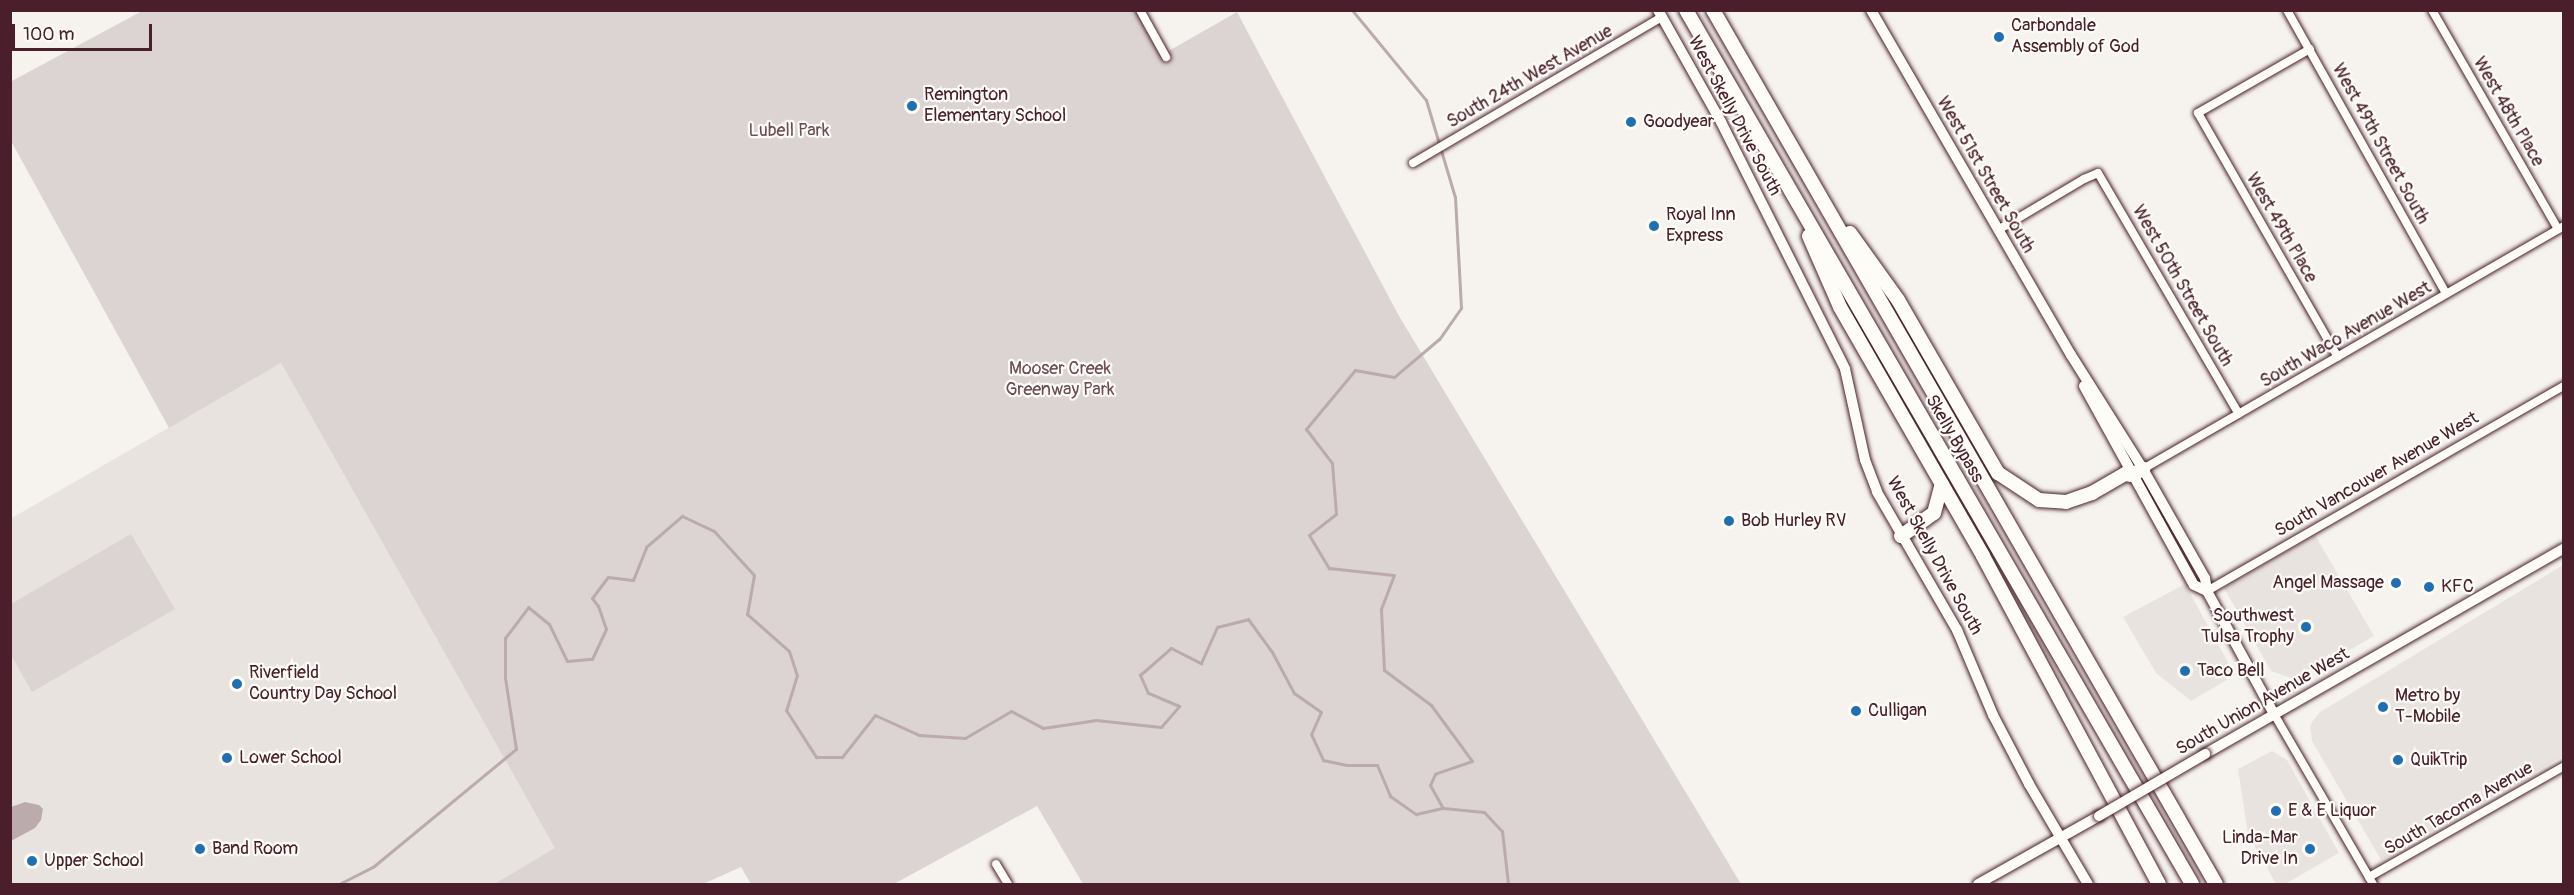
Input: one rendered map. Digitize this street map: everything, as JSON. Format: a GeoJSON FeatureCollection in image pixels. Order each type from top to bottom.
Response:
{"type":"FeatureCollection","features":[{"type":"Feature","properties":{"kind":"highway","name":"Skelly Bypass"},"geometry":{"type":"LineString","coordinates":[[1686,10],[2192,885]]}},
{"type":"Feature","properties":{"kind":"highway","name":"Skelly Bypass"},"geometry":{"type":"LineString","coordinates":[[1713,10],[2216,885]]}},
{"type":"Feature","properties":{"kind":"highway"},"geometry":{"type":"LineString","coordinates":[[1802,166],[1898,300],[1998,473],[2039,500],[2066,502],[2092,493],[2125,474],[2138,472]]}},
{"type":"Feature","properties":{"kind":"highway"},"geometry":{"type":"LineString","coordinates":[[1782,177],[1840,307],[1942,484],[2159,885]]}},
{"type":"Feature","properties":{"kind":"highway"},"geometry":{"type":"LineString","coordinates":[[1901,536],[1934,513],[1942,484]]}},
{"type":"Feature","properties":{"kind":"street"},"geometry":{"type":"LineString","coordinates":[[1140,10],[1166,57]]}},
{"type":"Feature","properties":{"kind":"street","name":"West 51st Street South"},"geometry":{"type":"LineString","coordinates":[[1871,10],[2138,472],[2205,578],[2207,591],[2274,714],[2371,881]]}},
{"type":"Feature","properties":{"kind":"street","name":"West 49th Street South"},"geometry":{"type":"LineString","coordinates":[[2287,10],[2446,293]]}},
{"type":"Feature","properties":{"kind":"street","name":"West 48th Place"},"geometry":{"type":"LineString","coordinates":[[2432,10],[2561,227]]}},
{"type":"Feature","properties":{"kind":"street","name":"South 24th West Avenue"},"geometry":{"type":"LineString","coordinates":[[1413,163],[1660,14]]}},
{"type":"Feature","properties":{"kind":"street","name":"West Skelly Drive South"},"geometry":{"type":"LineString","coordinates":[[1660,14],[1721,122],[1845,369],[1873,484],[1957,630],[1993,715],[2029,784],[2088,885]]}},
{"type":"Feature","properties":{"kind":"street","name":"West 49th Place"},"geometry":{"type":"LineString","coordinates":[[2310,49],[2198,113],[2338,357]]}},
{"type":"Feature","properties":{"kind":"street","name":"West 50th Street South"},"geometry":{"type":"LineString","coordinates":[[1998,230],[2098,173],[2239,414]]}},
{"type":"Feature","properties":{"kind":"street","name":"South Waco Avenue West"},"geometry":{"type":"LineString","coordinates":[[2138,472],[2561,227]]}},
{"type":"Feature","properties":{"kind":"street","name":"South Vancouver Avenue West"},"geometry":{"type":"LineString","coordinates":[[2207,591],[2564,386]]}},
{"type":"Feature","properties":{"kind":"street","name":"South Union Avenue West"},"geometry":{"type":"LineString","coordinates":[[1978,885],[2564,548]]}},
{"type":"Feature","properties":{"kind":"street","name":"South Tacoma Avenue"},"geometry":{"type":"LineString","coordinates":[[2371,881],[2564,766]]}},
{"type":"Feature","properties":{"kind":"street"},"geometry":{"type":"LineString","coordinates":[[996,864],[1008,885]]}},
{"type":"Feature","properties":{"kind":"shaded area","name":"Riverfield Country Day School"},"geometry":{"type":"Polygon","coordinates":[[[281,363],[556,848],[494,884],[11,884],[10,519],[281,363]]]}},
{"type":"Feature","properties":{"kind":"shaded area"},"geometry":{"type":"Polygon","coordinates":[[[2315,535],[2374,636],[2297,680],[2271,671],[2224,588],[2315,535]]]}},
{"type":"Feature","properties":{"kind":"shaded area"},"geometry":{"type":"Polygon","coordinates":[[[2563,565],[2563,756],[2381,860],[2312,741],[2310,727],[2312,722],[2320,712],[2563,565]]]}},
{"type":"Feature","properties":{"kind":"shaded area"},"geometry":{"type":"Polygon","coordinates":[[[2185,584],[2235,675],[2191,701],[2156,673],[2123,617],[2185,584]]]}},
{"type":"Feature","properties":{"kind":"shaded area"},"geometry":{"type":"Polygon","coordinates":[[[2272,751],[2287,760],[2339,853],[2285,884],[2276,884],[2248,834],[2238,769],[2272,751]]]}},
{"type":"Feature","properties":{"kind":"shaded area"},"geometry":{"type":"Polygon","coordinates":[[[25,802],[39,805],[43,809],[41,820],[35,828],[11,841],[11,807],[25,802]]]}},
{"type":"Feature","properties":{"kind":"green space"},"geometry":{"type":"Polygon","coordinates":[[[1141,10],[1165,53],[1237,12],[1399,316],[1741,884],[1083,884],[1037,806],[894,884],[751,884],[741,867],[703,884],[494,884],[555,848],[281,363],[169,428],[11,141],[10,82],[142,11],[1141,10]]]}},
{"type":"Feature","properties":{"kind":"green space"},"geometry":{"type":"Polygon","coordinates":[[[131,534],[175,609],[32,692],[11,655],[11,604],[131,534]]]}},
{"type":"Feature","properties":{"kind":"waterway"},"geometry":{"type":"LineString","coordinates":[[1352,10],[1426,100],[1455,197],[1461,308],[1439,339],[1394,377],[1355,370],[1306,429],[1332,463],[1336,514],[1309,535],[1329,568],[1394,575],[1381,609],[1384,670],[1431,705],[1472,761],[1435,774],[1430,785],[1443,808]]}},
{"type":"Feature","properties":{"kind":"waterway"},"geometry":{"type":"LineString","coordinates":[[339,884],[374,866],[516,749],[505,678],[505,638],[528,607],[549,624],[567,661],[592,659],[606,629],[598,606],[592,598],[608,577],[633,580],[646,547],[682,516],[714,531],[754,575],[747,614],[789,651],[797,675],[786,710],[816,757],[842,757],[875,715],[919,735],[965,738],[1011,711],[1043,728],[1096,720],[1161,727],[1179,706],[1148,693],[1140,675],[1171,648],[1201,663],[1217,627],[1248,619],[1272,652],[1294,693],[1321,712],[1311,734],[1323,760],[1346,765],[1377,765],[1390,796],[1416,814],[1443,808],[1484,812],[1502,831],[1508,884]]}},
{"type":"Feature","properties":{"kind":"place","name":"Carbondale Assembly of God"},"geometry":{"type":"Point","coordinates":[1999,37]}},
{"type":"Feature","properties":{"kind":"place","name":"Remington Elementary School"},"geometry":{"type":"Point","coordinates":[912,106]}},
{"type":"Feature","properties":{"kind":"place","name":"Goodyear"},"geometry":{"type":"Point","coordinates":[1631,122]}},
{"type":"Feature","properties":{"kind":"place","name":"Royal Inn Express"},"geometry":{"type":"Point","coordinates":[1654,226]}},
{"type":"Feature","properties":{"kind":"place","name":"Bob Hurley RV"},"geometry":{"type":"Point","coordinates":[1729,521]}},
{"type":"Feature","properties":{"kind":"place","name":"Angel Massage"},"geometry":{"type":"Point","coordinates":[2396,583]}},
{"type":"Feature","properties":{"kind":"place","name":"KFC"},"geometry":{"type":"Point","coordinates":[2429,587]}},
{"type":"Feature","properties":{"kind":"place","name":"Southwest Tulsa Trophy"},"geometry":{"type":"Point","coordinates":[2306,627]}},
{"type":"Feature","properties":{"kind":"place","name":"Taco Bell"},"geometry":{"type":"Point","coordinates":[2185,671]}},
{"type":"Feature","properties":{"kind":"place","name":"Riverfield Country Day School"},"geometry":{"type":"Point","coordinates":[237,684]}},
{"type":"Feature","properties":{"kind":"place","name":"Metro by T-Mobile"},"geometry":{"type":"Point","coordinates":[2383,707]}},
{"type":"Feature","properties":{"kind":"place","name":"Culligan"},"geometry":{"type":"Point","coordinates":[1856,711]}},
{"type":"Feature","properties":{"kind":"place","name":"Lower School"},"geometry":{"type":"Point","coordinates":[227,758]}},
{"type":"Feature","properties":{"kind":"place","name":"QuikTrip"},"geometry":{"type":"Point","coordinates":[2398,760]}},
{"type":"Feature","properties":{"kind":"place","name":"E & E Liquor"},"geometry":{"type":"Point","coordinates":[2276,811]}},
{"type":"Feature","properties":{"kind":"place","name":"Band Room"},"geometry":{"type":"Point","coordinates":[200,849]}},
{"type":"Feature","properties":{"kind":"place","name":"Linda-Mar Drive In"},"geometry":{"type":"Point","coordinates":[2310,849]}},
{"type":"Feature","properties":{"kind":"place","name":"Upper School"},"geometry":{"type":"Point","coordinates":[32,861]}},
{"type":"Feature","properties":{"kind":"park label","name":"Lubell Park"},"geometry":{"type":"Point","coordinates":[789,131]}},
{"type":"Feature","properties":{"kind":"park label","name":"Mooser Creek Greenway Park"},"geometry":{"type":"Point","coordinates":[1060,380]}}]}
